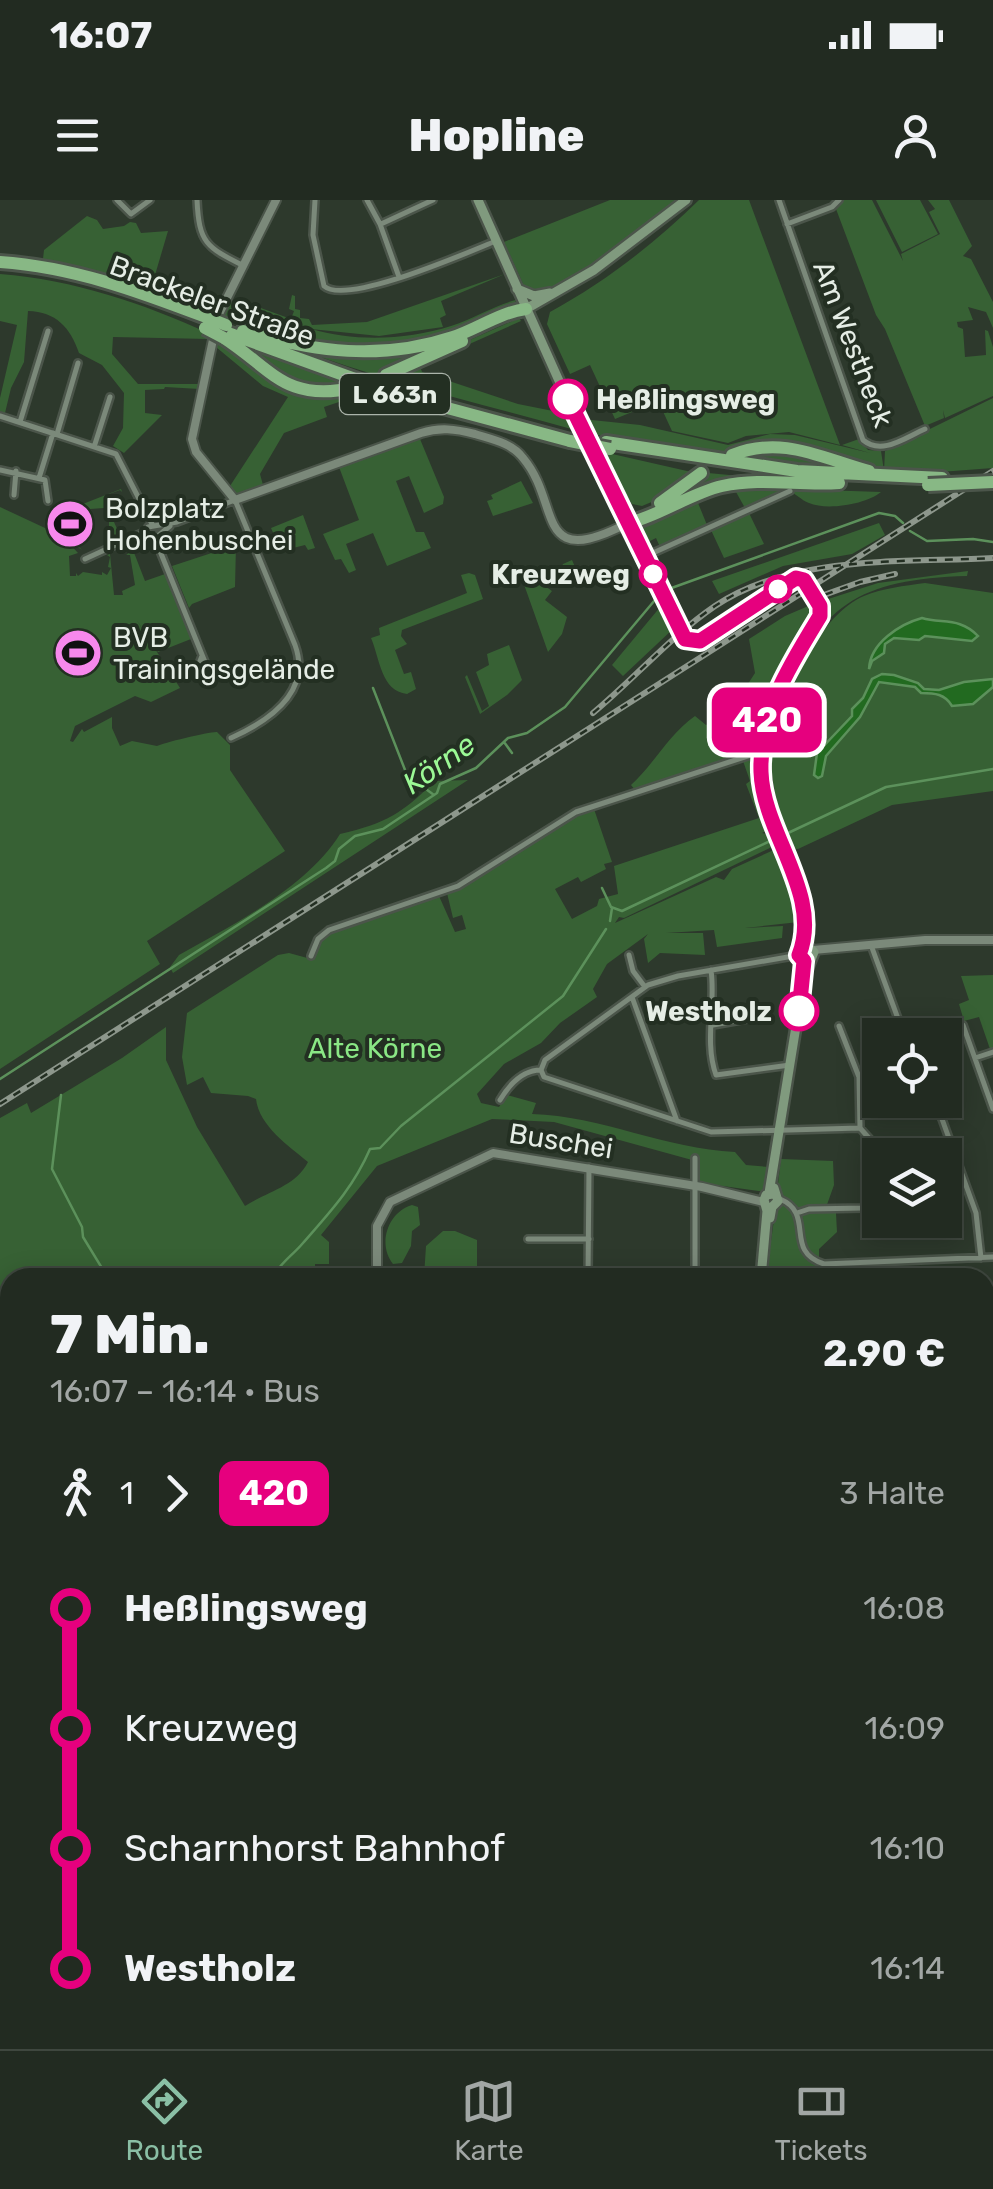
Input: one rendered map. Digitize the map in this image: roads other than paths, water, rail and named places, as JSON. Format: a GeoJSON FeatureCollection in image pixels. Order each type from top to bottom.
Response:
{"type":"FeatureCollection","features":[{"type":"Feature","properties":{"kind":"highway","name":"Brackeler Straße"},"geometry":{"type":"LineString","coordinates":[[0,266],[80,280],[205,323]]}},
{"type":"Feature","properties":{"kind":"highway","name":"Brackeler Straße"},"geometry":{"type":"LineString","coordinates":[[0,266],[50,267],[100,278],[205,323]]}},
{"type":"Feature","properties":{"kind":"highway"},"geometry":{"type":"LineString","coordinates":[[205,323],[320,350],[382,352],[437,342],[526,309]]}},
{"type":"Feature","properties":{"kind":"highway"},"geometry":{"type":"LineString","coordinates":[[386,375],[526,309]]}},
{"type":"Feature","properties":{"kind":"highway","name":"Brackeler Straße"},"geometry":{"type":"LineString","coordinates":[[227,331],[399,395],[707,466],[838,483],[993,482]]}},
{"type":"Feature","properties":{"kind":"highway"},"geometry":{"type":"LineString","coordinates":[[227,331],[263,370],[286,384],[318,392],[352,388]]}},
{"type":"Feature","properties":{"kind":"highway","name":"Brackeler Straße"},"geometry":{"type":"LineString","coordinates":[[608,445],[797,472],[909,478],[993,474]]}},
{"type":"Feature","properties":{"kind":"highway"},"geometry":{"type":"LineString","coordinates":[[732,455],[770,446],[794,447],[857,468],[909,478]]}},
{"type":"Feature","properties":{"kind":"highway"},"geometry":{"type":"LineString","coordinates":[[628,522],[701,473]]}},
{"type":"Feature","properties":{"kind":"highway"},"geometry":{"type":"LineString","coordinates":[[628,522],[688,497],[733,484],[771,480],[838,483]]}},
{"type":"Feature","properties":{"kind":"main road"},"geometry":{"type":"LineString","coordinates":[[478,200],[550,360],[683,635],[694,642],[791,580],[800,579],[807,584],[818,602],[820,616],[772,702],[762,752],[767,808],[797,884],[807,954],[762,1268]]}},
{"type":"Feature","properties":{"kind":"main road"},"geometry":{"type":"LineString","coordinates":[[526,309],[619,254],[686,200]]}},
{"type":"Feature","properties":{"kind":"main road"},"geometry":{"type":"LineString","coordinates":[[517,289],[534,296],[562,290]]}},
{"type":"Feature","properties":{"kind":"main road"},"geometry":{"type":"LineString","coordinates":[[550,360],[538,318],[551,297]]}},
{"type":"Feature","properties":{"kind":"main road"},"geometry":{"type":"LineString","coordinates":[[643,554],[638,528],[644,517]]}},
{"type":"Feature","properties":{"kind":"street"},"geometry":{"type":"LineString","coordinates":[[118,200],[126,212],[133,213],[150,200]]}},
{"type":"Feature","properties":{"kind":"street"},"geometry":{"type":"LineString","coordinates":[[198,200],[198,226],[204,242],[244,266]]}},
{"type":"Feature","properties":{"kind":"street"},"geometry":{"type":"LineString","coordinates":[[230,738],[286,702],[296,688],[300,670],[296,645],[235,500],[192,443],[218,316],[276,200]]}},
{"type":"Feature","properties":{"kind":"street"},"geometry":{"type":"LineString","coordinates":[[314,200],[314,242],[327,290],[357,292],[496,242]]}},
{"type":"Feature","properties":{"kind":"street"},"geometry":{"type":"LineString","coordinates":[[367,200],[399,277]]}},
{"type":"Feature","properties":{"kind":"street"},"geometry":{"type":"LineString","coordinates":[[380,224],[433,200]]}},
{"type":"Feature","properties":{"kind":"street","name":"Am Westheck"},"geometry":{"type":"LineString","coordinates":[[779,200],[864,440],[871,446],[883,447],[925,428]]}},
{"type":"Feature","properties":{"kind":"street"},"geometry":{"type":"LineString","coordinates":[[787,224],[832,207],[839,200]]}},
{"type":"Feature","properties":{"kind":"street"},"geometry":{"type":"LineString","coordinates":[[20,422],[48,331]]}},
{"type":"Feature","properties":{"kind":"street"},"geometry":{"type":"LineString","coordinates":[[39,478],[78,363]]}},
{"type":"Feature","properties":{"kind":"street"},"geometry":{"type":"LineString","coordinates":[[95,444],[110,397]]}},
{"type":"Feature","properties":{"kind":"street"},"geometry":{"type":"LineString","coordinates":[[0,416],[95,444],[121,458],[202,656]]}},
{"type":"Feature","properties":{"kind":"street"},"geometry":{"type":"LineString","coordinates":[[85,560],[235,500],[412,436],[445,428],[488,438],[520,454],[530,468],[552,522],[566,536],[589,539],[628,522]]}},
{"type":"Feature","properties":{"kind":"street"},"geometry":{"type":"LineString","coordinates":[[0,470],[48,483],[48,501]]}},
{"type":"Feature","properties":{"kind":"street"},"geometry":{"type":"LineString","coordinates":[[14,495],[16,472]]}},
{"type":"Feature","properties":{"kind":"street"},"geometry":{"type":"LineString","coordinates":[[643,554],[790,491]]}},
{"type":"Feature","properties":{"kind":"street"},"geometry":{"type":"LineString","coordinates":[[311,956],[318,939],[330,930],[458,886],[576,812],[762,752]]}},
{"type":"Feature","properties":{"kind":"street"},"geometry":{"type":"LineString","coordinates":[[860,1128],[716,1132],[544,1077],[541,1070],[545,1060],[645,987],[663,979],[829,949],[993,940]]}},
{"type":"Feature","properties":{"kind":"street"},"geometry":{"type":"LineString","coordinates":[[871,945],[898,1018]]}},
{"type":"Feature","properties":{"kind":"street"},"geometry":{"type":"LineString","coordinates":[[629,955],[633,971],[645,987]]}},
{"type":"Feature","properties":{"kind":"street"},"geometry":{"type":"LineString","coordinates":[[710,970],[716,1074],[790,1065]]}},
{"type":"Feature","properties":{"kind":"street"},"geometry":{"type":"LineString","coordinates":[[632,997],[677,1121]]}},
{"type":"Feature","properties":{"kind":"street"},"geometry":{"type":"LineString","coordinates":[[713,1024],[758,1017]]}},
{"type":"Feature","properties":{"kind":"street"},"geometry":{"type":"LineString","coordinates":[[839,1026],[859,1077],[860,1128],[869,1138]]}},
{"type":"Feature","properties":{"kind":"street"},"geometry":{"type":"LineString","coordinates":[[962,1030],[993,1108]]}},
{"type":"Feature","properties":{"kind":"street"},"geometry":{"type":"LineString","coordinates":[[975,1058],[993,1052]]}},
{"type":"Feature","properties":{"kind":"street"},"geometry":{"type":"LineString","coordinates":[[500,1100],[506,1089],[526,1073],[541,1070]]}},
{"type":"Feature","properties":{"kind":"street"},"geometry":{"type":"LineString","coordinates":[[982,1104],[990,1101]]}},
{"type":"Feature","properties":{"kind":"street"},"geometry":{"type":"LineString","coordinates":[[941,1118],[976,1212],[981,1258]]}},
{"type":"Feature","properties":{"kind":"street","name":"Buschei"},"geometry":{"type":"LineString","coordinates":[[377,1268],[378,1226],[386,1207],[403,1193],[497,1152],[771,1200]]}},
{"type":"Feature","properties":{"kind":"street"},"geometry":{"type":"LineString","coordinates":[[695,1158],[696,1268]]}},
{"type":"Feature","properties":{"kind":"street"},"geometry":{"type":"LineString","coordinates":[[588,1268],[589,1167]]}},
{"type":"Feature","properties":{"kind":"street"},"geometry":{"type":"LineString","coordinates":[[771,1200],[796,1211],[862,1208]]}},
{"type":"Feature","properties":{"kind":"street"},"geometry":{"type":"LineString","coordinates":[[796,1211],[804,1251],[824,1264],[993,1258]]}},
{"type":"Feature","properties":{"kind":"street"},"geometry":{"type":"LineString","coordinates":[[528,1239],[588,1239]]}},
{"type":"Feature","properties":{"kind":"street"},"geometry":{"type":"LineString","coordinates":[[823,1268],[824,1264]]}},
{"type":"Feature","properties":{"kind":"waterway","name":"Körne"},"geometry":{"type":"LineString","coordinates":[[666,590],[879,513],[895,516],[903,523]]}},
{"type":"Feature","properties":{"kind":"waterway"},"geometry":{"type":"LineString","coordinates":[[910,531],[927,541],[993,542]]}},
{"type":"Feature","properties":{"kind":"waterway","name":"Körne"},"geometry":{"type":"LineString","coordinates":[[0,1079],[326,868],[335,861],[339,849],[355,836],[383,829],[437,793],[440,784],[476,768],[508,738],[527,733],[565,707],[660,594]]}},
{"type":"Feature","properties":{"kind":"waterway"},"geometry":{"type":"LineString","coordinates":[[373,688],[407,775],[434,795]]}},
{"type":"Feature","properties":{"kind":"waterway"},"geometry":{"type":"LineString","coordinates":[[504,742],[512,753]]}},
{"type":"Feature","properties":{"kind":"waterway"},"geometry":{"type":"LineString","coordinates":[[788,833],[886,787],[993,769]]}},
{"type":"Feature","properties":{"kind":"waterway"},"geometry":{"type":"LineString","coordinates":[[602,888],[611,907],[622,911],[770,841]]}},
{"type":"Feature","properties":{"kind":"waterway","name":"Alte Körne"},"geometry":{"type":"LineString","coordinates":[[610,921],[612,908]]}},
{"type":"Feature","properties":{"kind":"waterway","name":"Alte Körne"},"geometry":{"type":"LineString","coordinates":[[279,1268],[340,1199],[370,1149],[380,1148],[401,1126],[563,996],[606,929]]}},
{"type":"Feature","properties":{"kind":"waterway"},"geometry":{"type":"LineString","coordinates":[[61,1095],[52,1169],[102,1268]]}},
{"type":"Feature","properties":{"kind":"railway"},"geometry":{"type":"LineString","coordinates":[[0,1104],[993,471]]}},
{"type":"Feature","properties":{"kind":"railway"},"geometry":{"type":"LineString","coordinates":[[593,713],[699,618],[746,589],[779,577],[849,564],[993,558]]}},
{"type":"Feature","properties":{"kind":"railway"},"geometry":{"type":"LineString","coordinates":[[810,600],[895,574]]}},
{"type":"Feature","properties":{"kind":"place","name":"Heßlingsweg"},"geometry":{"type":"Point","coordinates":[568,399]}},
{"type":"Feature","properties":{"kind":"place","name":"Bolzplatz Hohenbuschei"},"geometry":{"type":"Point","coordinates":[70,524]}},
{"type":"Feature","properties":{"kind":"place","name":"Kreuzweg"},"geometry":{"type":"Point","coordinates":[653,574]}},
{"type":"Feature","properties":{"kind":"place","name":"BVB Trainingsgelände"},"geometry":{"type":"Point","coordinates":[78,653]}},
{"type":"Feature","properties":{"kind":"place","name":"Westholz"},"geometry":{"type":"Point","coordinates":[799,1011]}}]}
